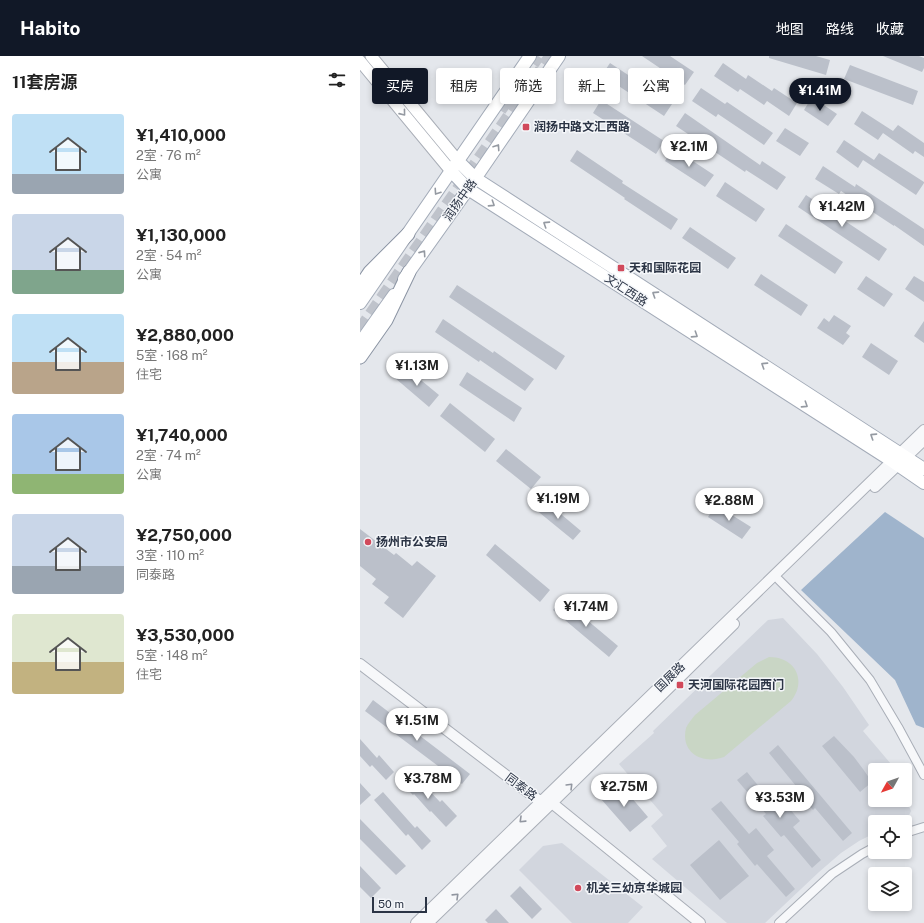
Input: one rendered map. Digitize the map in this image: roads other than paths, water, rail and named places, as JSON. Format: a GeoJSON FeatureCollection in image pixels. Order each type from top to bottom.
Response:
{"type":"FeatureCollection","features":[{"type":"Feature","properties":{"kind":"highway"},"geometry":{"type":"LineString","coordinates":[[360,287],[370,272],[408,234]]}},
{"type":"Feature","properties":{"kind":"highway"},"geometry":{"type":"LineString","coordinates":[[360,357],[386,320],[409,272]]}},
{"type":"Feature","properties":{"kind":"main road","name":"文汇西路"},"geometry":{"type":"LineString","coordinates":[[371,56],[458,161],[475,178],[899,459],[924,483]]}},
{"type":"Feature","properties":{"kind":"main road","name":"润扬中路"},"geometry":{"type":"LineString","coordinates":[[360,303],[530,56]]}},
{"type":"Feature","properties":{"kind":"main road","name":"润扬中路"},"geometry":{"type":"LineString","coordinates":[[360,343],[559,56]]}},
{"type":"Feature","properties":{"kind":"main road","name":"文汇西路"},"geometry":{"type":"LineString","coordinates":[[360,61],[451,171],[468,189],[899,459],[924,469]]}},
{"type":"Feature","properties":{"kind":"street","name":"国展路"},"geometry":{"type":"LineString","coordinates":[[428,923],[779,580],[899,459],[924,430]]}},
{"type":"Feature","properties":{"kind":"street","name":"国展路"},"geometry":{"type":"LineString","coordinates":[[416,923],[899,459],[924,440]]}},
{"type":"Feature","properties":{"kind":"street"},"geometry":{"type":"LineString","coordinates":[[779,580],[831,632],[870,680],[924,775]]}},
{"type":"Feature","properties":{"kind":"street","name":"同泰路"},"geometry":{"type":"LineString","coordinates":[[360,664],[541,802],[552,803],[700,923]]}},
{"type":"Feature","properties":{"kind":"street"},"geometry":{"type":"LineString","coordinates":[[912,830],[924,826]]}},
{"type":"Feature","properties":{"kind":"street"},"geometry":{"type":"LineString","coordinates":[[779,923],[832,874],[868,851]]}},
{"type":"Feature","properties":{"kind":"water"},"geometry":{"type":"Polygon","coordinates":[[[885,512],[924,538],[924,728],[916,725],[895,680],[801,590],[885,512]]]}},
{"type":"Feature","properties":{"kind":"tunnel"},"geometry":{"type":"LineString","coordinates":[[500,110],[538,56]]}},
{"type":"Feature","properties":{"kind":"tunnel"},"geometry":{"type":"LineString","coordinates":[[360,330],[551,56]]}},
{"type":"Feature","properties":{"kind":"place","name":"润扬中路文汇西路"},"geometry":{"type":"Point","coordinates":[526,127]}},
{"type":"Feature","properties":{"kind":"place","name":"天和国际花园"},"geometry":{"type":"Point","coordinates":[621,268]}},
{"type":"Feature","properties":{"kind":"place","name":"扬州市公安局"},"geometry":{"type":"Point","coordinates":[368,542]}},
{"type":"Feature","properties":{"kind":"place","name":"天河国际花园西门"},"geometry":{"type":"Point","coordinates":[680,685]}},
{"type":"Feature","properties":{"kind":"place","name":"机关三幼京华城园"},"geometry":{"type":"Point","coordinates":[578,888]}}]}
